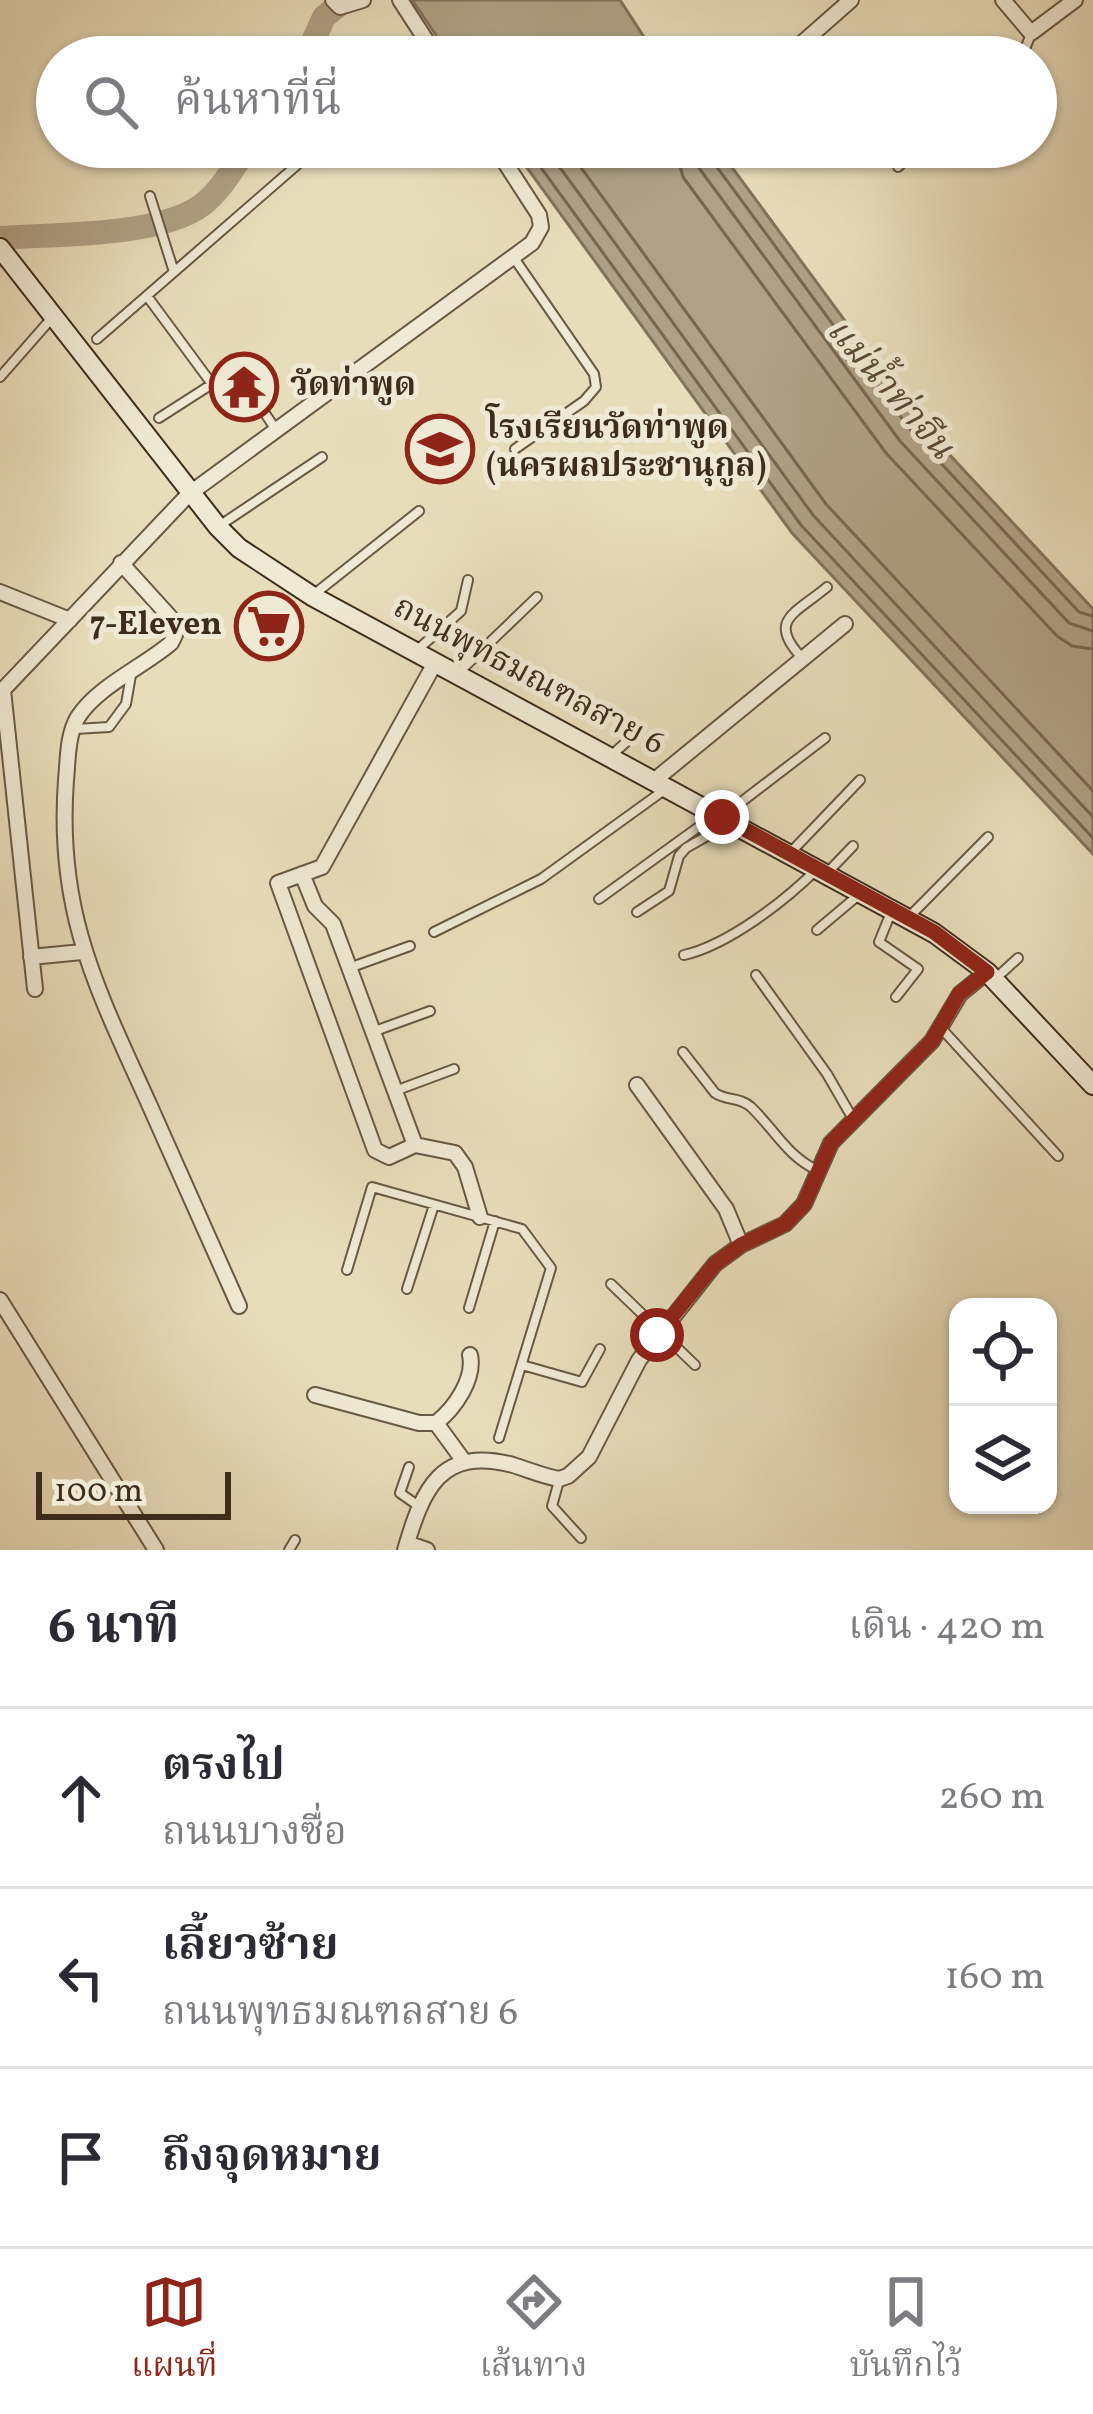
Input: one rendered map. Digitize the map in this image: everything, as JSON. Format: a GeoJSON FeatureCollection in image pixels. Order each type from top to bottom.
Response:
{"type":"FeatureCollection","features":[{"type":"Feature","properties":{"kind":"main road","name":"ถนนพุทธมณฑลสาย 6"},"geometry":{"type":"LineString","coordinates":[[1,250],[52,318],[90,345],[151,423],[188,494],[239,548],[312,596],[954,945],[990,976],[1093,1085]]}},
{"type":"Feature","properties":{"kind":"street"},"geometry":{"type":"LineString","coordinates":[[337,3],[363,0]]}},
{"type":"Feature","properties":{"kind":"street"},"geometry":{"type":"LineString","coordinates":[[400,0],[423,36]]}},
{"type":"Feature","properties":{"kind":"street"},"geometry":{"type":"LineString","coordinates":[[810,36],[851,0]]}},
{"type":"Feature","properties":{"kind":"street"},"geometry":{"type":"LineString","coordinates":[[1003,0],[1031,33],[1075,0]]}},
{"type":"Feature","properties":{"kind":"street"},"geometry":{"type":"LineString","coordinates":[[35,989],[2,692],[188,494],[532,243],[541,227],[539,215],[509,168]]}},
{"type":"Feature","properties":{"kind":"street"},"geometry":{"type":"LineString","coordinates":[[121,563],[175,628],[171,644],[95,699],[77,718],[67,773],[65,846],[82,952],[239,1306]]}},
{"type":"Feature","properties":{"kind":"street"},"geometry":{"type":"LineString","coordinates":[[0,592],[70,620]]}},
{"type":"Feature","properties":{"kind":"street"},"geometry":{"type":"LineString","coordinates":[[662,783],[845,625]]}},
{"type":"Feature","properties":{"kind":"street"},"geometry":{"type":"LineString","coordinates":[[436,663],[322,867],[278,884],[375,1150],[389,1156],[415,1145],[455,1154],[487,1219]]}},
{"type":"Feature","properties":{"kind":"street"},"geometry":{"type":"LineString","coordinates":[[302,874],[314,906],[333,924],[415,1145]]}},
{"type":"Feature","properties":{"kind":"street"},"geometry":{"type":"LineString","coordinates":[[32,957],[82,952]]}},
{"type":"Feature","properties":{"kind":"street"},"geometry":{"type":"LineString","coordinates":[[315,1395],[440,1430],[461,1457],[560,1479],[568,1476],[589,1457],[657,1328],[715,1264],[785,1224],[804,1204],[831,1143],[923,1051],[959,994],[990,976]]}},
{"type":"Feature","properties":{"kind":"street"},"geometry":{"type":"LineString","coordinates":[[637,1085],[725,1209],[741,1245]]}},
{"type":"Feature","properties":{"kind":"street"},"geometry":{"type":"LineString","coordinates":[[0,1300],[155,1550]]}},
{"type":"Feature","properties":{"kind":"street"},"geometry":{"type":"LineString","coordinates":[[440,1430],[462,1391],[471,1368],[470,1355]]}},
{"type":"Feature","properties":{"kind":"street"},"geometry":{"type":"LineString","coordinates":[[427,1550],[406,1546],[418,1505],[445,1468],[461,1457]]}},
{"type":"Feature","properties":{"kind":"lane"},"geometry":{"type":"LineString","coordinates":[[90,345],[294,168]]}},
{"type":"Feature","properties":{"kind":"lane"},"geometry":{"type":"LineString","coordinates":[[151,196],[174,272]]}},
{"type":"Feature","properties":{"kind":"lane"},"geometry":{"type":"LineString","coordinates":[[513,256],[594,374],[596,386],[584,401],[515,449]]}},
{"type":"Feature","properties":{"kind":"lane"},"geometry":{"type":"LineString","coordinates":[[147,296],[212,384]]}},
{"type":"Feature","properties":{"kind":"lane"},"geometry":{"type":"LineString","coordinates":[[0,377],[52,318]]}},
{"type":"Feature","properties":{"kind":"lane"},"geometry":{"type":"LineString","coordinates":[[151,423],[212,384],[233,377],[245,383],[276,430]]}},
{"type":"Feature","properties":{"kind":"lane"},"geometry":{"type":"LineString","coordinates":[[218,527],[322,457]]}},
{"type":"Feature","properties":{"kind":"lane"},"geometry":{"type":"LineString","coordinates":[[312,596],[419,511]]}},
{"type":"Feature","properties":{"kind":"lane"},"geometry":{"type":"LineString","coordinates":[[415,652],[461,611],[468,580]]}},
{"type":"Feature","properties":{"kind":"lane"},"geometry":{"type":"LineString","coordinates":[[803,659],[785,639],[784,628],[790,617],[827,587]]}},
{"type":"Feature","properties":{"kind":"lane"},"geometry":{"type":"LineString","coordinates":[[457,674],[537,597]]}},
{"type":"Feature","properties":{"kind":"lane"},"geometry":{"type":"LineString","coordinates":[[74,729],[109,727],[120,717],[131,674]]}},
{"type":"Feature","properties":{"kind":"lane"},"geometry":{"type":"LineString","coordinates":[[611,755],[637,732]]}},
{"type":"Feature","properties":{"kind":"lane"},"geometry":{"type":"LineString","coordinates":[[638,912],[669,891],[686,848],[825,738]]}},
{"type":"Feature","properties":{"kind":"lane"},"geometry":{"type":"LineString","coordinates":[[790,853],[860,780]]}},
{"type":"Feature","properties":{"kind":"lane"},"geometry":{"type":"LineString","coordinates":[[434,932],[541,879],[662,783]]}},
{"type":"Feature","properties":{"kind":"lane"},"geometry":{"type":"LineString","coordinates":[[599,899],[723,818]]}},
{"type":"Feature","properties":{"kind":"lane"},"geometry":{"type":"LineString","coordinates":[[896,997],[918,969],[879,942],[901,913],[988,837]]}},
{"type":"Feature","properties":{"kind":"lane"},"geometry":{"type":"LineString","coordinates":[[684,955],[773,907],[853,846]]}},
{"type":"Feature","properties":{"kind":"lane"},"geometry":{"type":"LineString","coordinates":[[817,930],[862,892]]}},
{"type":"Feature","properties":{"kind":"lane"},"geometry":{"type":"LineString","coordinates":[[349,968],[410,946]]}},
{"type":"Feature","properties":{"kind":"lane"},"geometry":{"type":"LineString","coordinates":[[990,976],[1018,958]]}},
{"type":"Feature","properties":{"kind":"lane"},"geometry":{"type":"LineString","coordinates":[[756,975],[853,1119]]}},
{"type":"Feature","properties":{"kind":"lane"},"geometry":{"type":"LineString","coordinates":[[373,1032],[430,1011]]}},
{"type":"Feature","properties":{"kind":"lane"},"geometry":{"type":"LineString","coordinates":[[940,1027],[1058,1156]]}},
{"type":"Feature","properties":{"kind":"lane"},"geometry":{"type":"LineString","coordinates":[[683,1052],[715,1093],[747,1103],[790,1154],[819,1170]]}},
{"type":"Feature","properties":{"kind":"lane"},"geometry":{"type":"LineString","coordinates":[[395,1091],[454,1069]]}},
{"type":"Feature","properties":{"kind":"lane"},"geometry":{"type":"LineString","coordinates":[[347,1270],[371,1187],[521,1229],[551,1268],[499,1438]]}},
{"type":"Feature","properties":{"kind":"lane"},"geometry":{"type":"LineString","coordinates":[[407,1289],[434,1204]]}},
{"type":"Feature","properties":{"kind":"lane"},"geometry":{"type":"LineString","coordinates":[[470,1308],[487,1219]]}},
{"type":"Feature","properties":{"kind":"lane"},"geometry":{"type":"LineString","coordinates":[[611,1284],[695,1365]]}},
{"type":"Feature","properties":{"kind":"lane"},"geometry":{"type":"LineString","coordinates":[[521,1365],[583,1382],[600,1349]]}},
{"type":"Feature","properties":{"kind":"lane"},"geometry":{"type":"LineString","coordinates":[[409,1467],[401,1496],[418,1505]]}},
{"type":"Feature","properties":{"kind":"lane"},"geometry":{"type":"LineString","coordinates":[[560,1479],[552,1506],[581,1538]]}},
{"type":"Feature","properties":{"kind":"lane"},"geometry":{"type":"LineString","coordinates":[[290,1550],[295,1540]]}},
{"type":"Feature","properties":{"kind":"water"},"geometry":{"type":"Polygon","coordinates":[[[412,0],[620,0],[643,36],[437,36],[412,0]]]}},
{"type":"Feature","properties":{"kind":"water","name":"แม่น้ำท่าจีน"},"geometry":{"type":"Polygon","coordinates":[[[527,168],[732,168],[921,424],[1093,609],[1093,854],[792,533],[527,168]]]}},
{"type":"Feature","properties":{"kind":"building","name":"7-Eleven"},"geometry":{"type":"Polygon","coordinates":[[[258,601],[296,628],[281,651],[242,624],[258,601]]]}},
{"type":"Feature","properties":{"kind":"waterway"},"geometry":{"type":"LineString","coordinates":[[315,36],[324,17],[345,0]]}},
{"type":"Feature","properties":{"kind":"waterway"},"geometry":{"type":"LineString","coordinates":[[0,238],[105,232],[160,223],[202,205],[233,168]]}},
{"type":"Feature","properties":{"kind":"place","name":"วัดท่าพูด"},"geometry":{"type":"Point","coordinates":[244,387]}},
{"type":"Feature","properties":{"kind":"place","name":"โรงเรียนวัดท่าพูด (นครผลประชานุกูล)"},"geometry":{"type":"Point","coordinates":[440,449]}},
{"type":"Feature","properties":{"kind":"place","name":"7-Eleven"},"geometry":{"type":"Point","coordinates":[269,626]}},
{"type":"Feature","properties":{"kind":"route"},"geometry":{"type":"LineString","coordinates":[[657,1335],[715,1264],[785,1224],[804,1204],[831,1143],[932,1041],[959,994],[987,972],[934,932],[722,817]]}}]}
